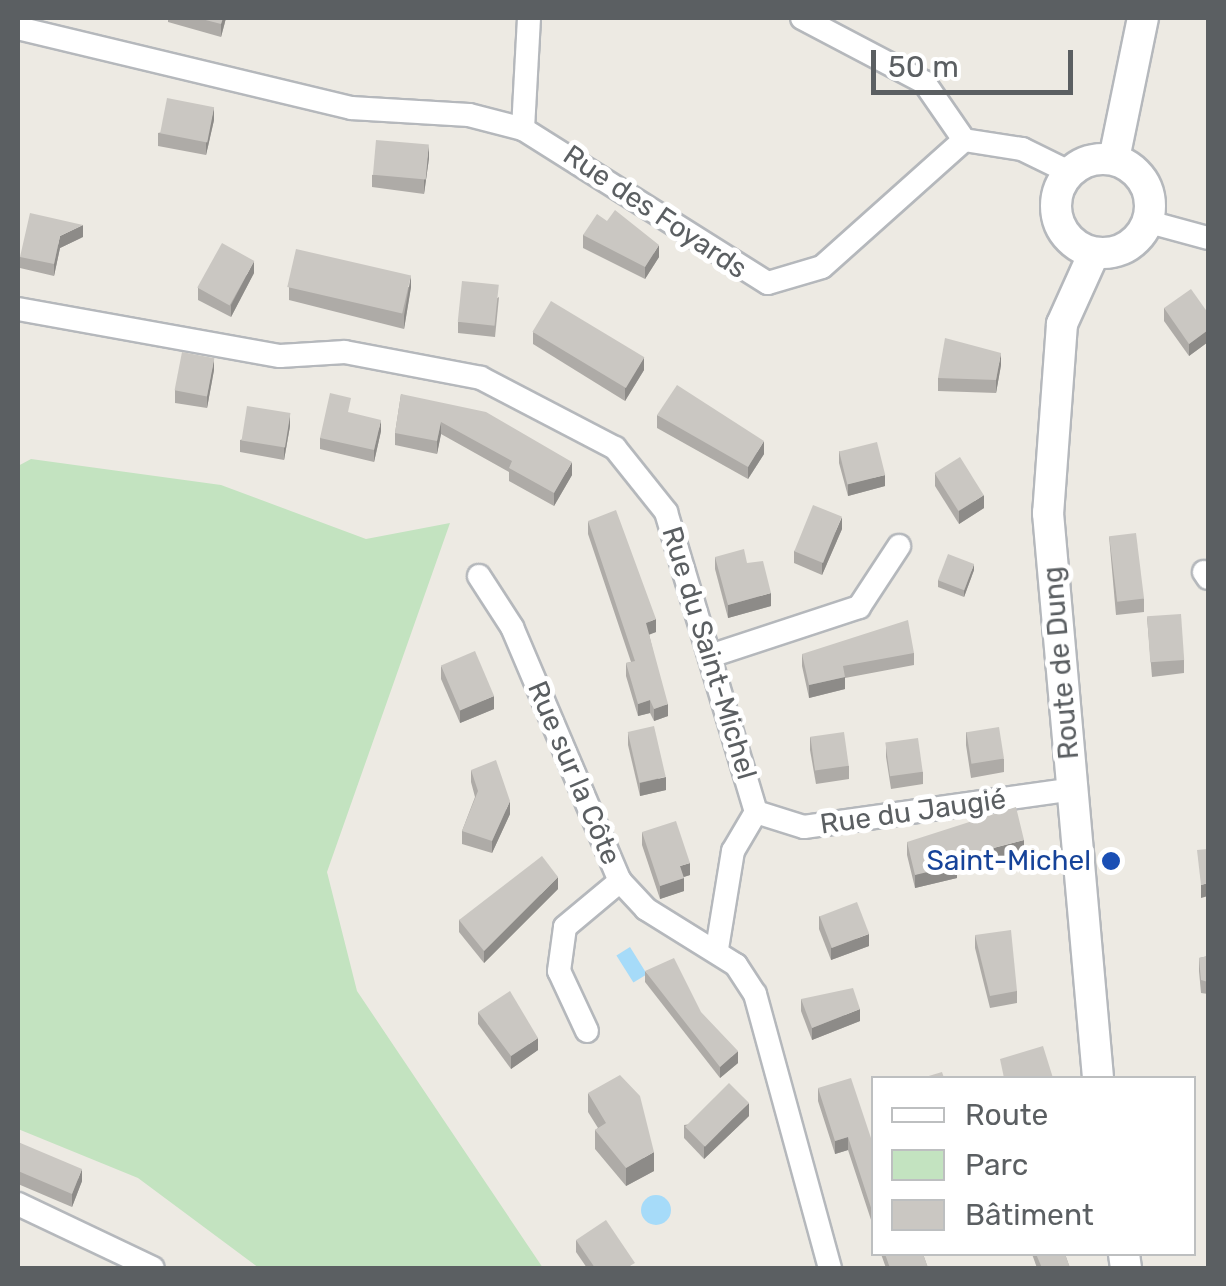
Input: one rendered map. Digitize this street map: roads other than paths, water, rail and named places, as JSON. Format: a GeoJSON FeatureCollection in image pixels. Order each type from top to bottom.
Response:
{"type":"FeatureCollection","features":[{"type":"Feature","properties":{"kind":"street"},"geometry":{"type":"LineString","coordinates":[[523,129],[529,18]]}},
{"type":"Feature","properties":{"kind":"street"},"geometry":{"type":"LineString","coordinates":[[802,18],[924,82],[964,140],[1022,149],[1069,172],[1114,159]]}},
{"type":"Feature","properties":{"kind":"street"},"geometry":{"type":"LineString","coordinates":[[1114,159],[1143,18]]}},
{"type":"Feature","properties":{"kind":"street","name":"Rue des Foyards"},"geometry":{"type":"LineString","coordinates":[[18,28],[352,108],[469,115],[523,129],[605,174],[747,278],[781,283],[822,267],[964,140]]}},
{"type":"Feature","properties":{"kind":"street"},"geometry":{"type":"LineString","coordinates":[[1069,172],[1055,210],[1074,245],[1094,253],[1127,248],[1148,222],[1145,183],[1114,159]]}},
{"type":"Feature","properties":{"kind":"street"},"geometry":{"type":"LineString","coordinates":[[1148,222],[1208,238]]}},
{"type":"Feature","properties":{"kind":"street","name":"Route de Dung"},"geometry":{"type":"LineString","coordinates":[[1094,253],[1062,324],[1048,514],[1098,1076]]}},
{"type":"Feature","properties":{"kind":"street","name":"Rue du Saint-Michel"},"geometry":{"type":"LineString","coordinates":[[18,309],[280,356],[345,352],[481,378],[615,448],[639,472],[666,512],[713,655],[756,812],[733,851],[717,949]]}},
{"type":"Feature","properties":{"kind":"street"},"geometry":{"type":"LineString","coordinates":[[713,655],[859,606],[898,546]]}},
{"type":"Feature","properties":{"kind":"street","name":"Rue sur la Côte"},"geometry":{"type":"LineString","coordinates":[[478,576],[512,627],[620,881],[646,909],[717,949],[755,994],[830,1268]]}},
{"type":"Feature","properties":{"kind":"street","name":"Rue du Jaugié"},"geometry":{"type":"LineString","coordinates":[[756,812],[804,828],[1073,790]]}},
{"type":"Feature","properties":{"kind":"street"},"geometry":{"type":"LineString","coordinates":[[587,1031],[559,971],[564,927],[620,881]]}},
{"type":"Feature","properties":{"kind":"street"},"geometry":{"type":"LineString","coordinates":[[18,1204],[153,1268]]}},
{"type":"Feature","properties":{"kind":"water"},"geometry":{"type":"Polygon","coordinates":[[[630,947],[647,974],[633,983],[616,955],[630,947]]]}},
{"type":"Feature","properties":{"kind":"water"},"geometry":{"type":"Polygon","coordinates":[[[656,1195],[667,1199],[671,1210],[667,1221],[656,1225],[645,1221],[641,1210],[645,1199],[656,1195]]]}},
{"type":"Feature","properties":{"kind":"place","name":"Saint-Michel"},"geometry":{"type":"Point","coordinates":[1111,861]}}]}
